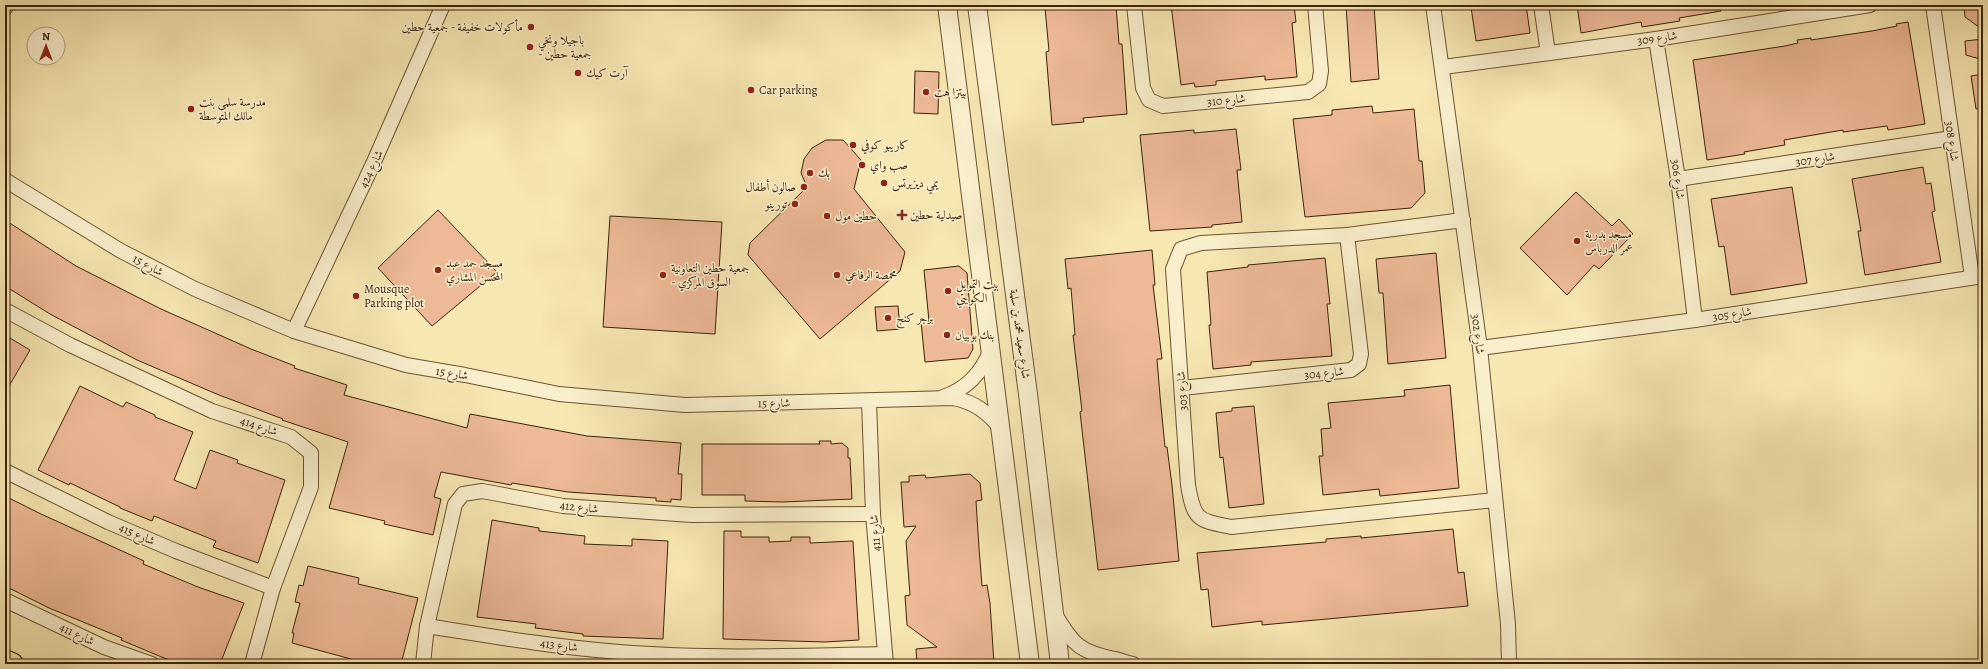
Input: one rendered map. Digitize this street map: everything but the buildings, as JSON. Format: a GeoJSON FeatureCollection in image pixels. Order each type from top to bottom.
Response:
{"type":"FeatureCollection","features":[{"type":"Feature","properties":{"kind":"main road"},"geometry":{"type":"LineString","coordinates":[[5,661],[12,664]]}},
{"type":"Feature","properties":{"kind":"street","name":"شارع 424"},"geometry":{"type":"LineString","coordinates":[[294,330],[373,164],[444,5]]}},
{"type":"Feature","properties":{"kind":"street"},"geometry":{"type":"LineString","coordinates":[[948,5],[1030,664]]}},
{"type":"Feature","properties":{"kind":"street","name":"شارع سعيد محمد بن سلمة"},"geometry":{"type":"LineString","coordinates":[[977,5],[1028,394],[1060,664]]}},
{"type":"Feature","properties":{"kind":"street","name":"شارع 310"},"geometry":{"type":"LineString","coordinates":[[1134,5],[1143,88],[1149,100],[1163,106],[1308,92],[1319,84],[1321,71],[1315,5]]}},
{"type":"Feature","properties":{"kind":"street","name":"شارع 302"},"geometry":{"type":"LineString","coordinates":[[1433,5],[1443,67],[1480,348],[1508,624],[1509,664]]}},
{"type":"Feature","properties":{"kind":"street"},"geometry":{"type":"LineString","coordinates":[[1541,5],[1548,53]]}},
{"type":"Feature","properties":{"kind":"street","name":"شارع 309"},"geometry":{"type":"LineString","coordinates":[[1443,67],[1656,39],[1870,5]]}},
{"type":"Feature","properties":{"kind":"street","name":"شارع 308"},"geometry":{"type":"LineString","coordinates":[[1933,5],[1952,138],[1977,276]]}},
{"type":"Feature","properties":{"kind":"street","name":"شارع 306"},"geometry":{"type":"LineString","coordinates":[[1656,39],[1678,179],[1695,320]]}},
{"type":"Feature","properties":{"kind":"street","name":"شارع 307"},"geometry":{"type":"LineString","coordinates":[[1678,179],[1952,138]]}},
{"type":"Feature","properties":{"kind":"street","name":"شارع 15"},"geometry":{"type":"LineString","coordinates":[[5,180],[121,251],[188,286],[294,330],[406,365],[560,394],[685,405],[940,398],[965,400],[986,412],[1002,431]]}},
{"type":"Feature","properties":{"kind":"street","name":"شارع 303"},"geometry":{"type":"LineString","coordinates":[[1463,220],[1347,234],[1201,243],[1181,249],[1173,268],[1188,485],[1192,508],[1203,521],[1232,527],[1495,500]]}},
{"type":"Feature","properties":{"kind":"street","name":"شارع 304"},"geometry":{"type":"LineString","coordinates":[[1182,388],[1351,370],[1359,364],[1361,354],[1347,234]]}},
{"type":"Feature","properties":{"kind":"street","name":"شارع 305"},"geometry":{"type":"LineString","coordinates":[[1480,348],[1695,320],[1977,276]]}},
{"type":"Feature","properties":{"kind":"street","name":"شارع 414"},"geometry":{"type":"LineString","coordinates":[[5,310],[70,345],[212,411],[291,437],[311,453],[311,487],[273,588],[252,664]]}},
{"type":"Feature","properties":{"kind":"street","name":"شارع 15"},"geometry":{"type":"LineString","coordinates":[[940,398],[968,384],[982,368],[991,349]]}},
{"type":"Feature","properties":{"kind":"street","name":"شارع 411"},"geometry":{"type":"LineString","coordinates":[[869,401],[873,514],[885,659]]}},
{"type":"Feature","properties":{"kind":"street","name":"شارع 415"},"geometry":{"type":"LineString","coordinates":[[5,471],[108,522],[176,551],[273,588]]}},
{"type":"Feature","properties":{"kind":"street","name":"شارع 412"},"geometry":{"type":"LineString","coordinates":[[423,664],[427,626],[455,504],[463,494],[482,491],[563,506],[692,515],[873,514]]}},
{"type":"Feature","properties":{"kind":"street","name":"شارع 411"},"geometry":{"type":"LineString","coordinates":[[5,600],[104,647],[152,664]]}},
{"type":"Feature","properties":{"kind":"street"},"geometry":{"type":"LineString","coordinates":[[1054,612],[1068,635],[1082,648],[1094,655],[1133,664]]}},
{"type":"Feature","properties":{"kind":"street","name":"شارع 413"},"geometry":{"type":"LineString","coordinates":[[427,626],[530,642],[619,652],[756,657],[885,659]]}},
{"type":"Feature","properties":{"kind":"place","name":"مأكولات خفيفة - جمعية حطين"},"geometry":{"type":"Point","coordinates":[531,27]}},
{"type":"Feature","properties":{"kind":"place","name":"باجيلا ونخي - جمعية حطين"},"geometry":{"type":"Point","coordinates":[530,47]}},
{"type":"Feature","properties":{"kind":"place","name":"آرت كيك"},"geometry":{"type":"Point","coordinates":[578,73]}},
{"type":"Feature","properties":{"kind":"place","name":"Car parking"},"geometry":{"type":"Point","coordinates":[751,90]}},
{"type":"Feature","properties":{"kind":"place","name":"بيتزا هت"},"geometry":{"type":"Point","coordinates":[926,92]}},
{"type":"Feature","properties":{"kind":"place","name":"مدرسة سلمى بنت مالك المتوسطة"},"geometry":{"type":"Point","coordinates":[191,109]}},
{"type":"Feature","properties":{"kind":"place","name":"كاريبو كوفي"},"geometry":{"type":"Point","coordinates":[853,145]}},
{"type":"Feature","properties":{"kind":"place","name":"صب واي"},"geometry":{"type":"Point","coordinates":[862,165]}},
{"type":"Feature","properties":{"kind":"place","name":"بك"},"geometry":{"type":"Point","coordinates":[810,173]}},
{"type":"Feature","properties":{"kind":"place","name":"يمي ديزيرتس"},"geometry":{"type":"Point","coordinates":[884,183]}},
{"type":"Feature","properties":{"kind":"place","name":"صالون أطفال"},"geometry":{"type":"Point","coordinates":[804,187]}},
{"type":"Feature","properties":{"kind":"place","name":"تورينو"},"geometry":{"type":"Point","coordinates":[795,204]}},
{"type":"Feature","properties":{"kind":"place","name":"صيدلية حطين"},"geometry":{"type":"Point","coordinates":[902,215]}},
{"type":"Feature","properties":{"kind":"place","name":"حطين مول"},"geometry":{"type":"Point","coordinates":[827,216]}},
{"type":"Feature","properties":{"kind":"place","name":"مسجد بدرية عمر الدرباس"},"geometry":{"type":"Point","coordinates":[1577,241]}},
{"type":"Feature","properties":{"kind":"place","name":"مسجد حمد عبد المحسن المشاري"},"geometry":{"type":"Point","coordinates":[438,270]}},
{"type":"Feature","properties":{"kind":"place","name":"جمعية حطين التعاونية - السوق المركزي"},"geometry":{"type":"Point","coordinates":[663,275]}},
{"type":"Feature","properties":{"kind":"place","name":"محمصة الرفاعي"},"geometry":{"type":"Point","coordinates":[837,275]}},
{"type":"Feature","properties":{"kind":"place","name":"بيت التمويل الكويتي"},"geometry":{"type":"Point","coordinates":[948,291]}},
{"type":"Feature","properties":{"kind":"place","name":"Mousque Parking plot"},"geometry":{"type":"Point","coordinates":[356,296]}},
{"type":"Feature","properties":{"kind":"place","name":"برجر كنج"},"geometry":{"type":"Point","coordinates":[888,318]}},
{"type":"Feature","properties":{"kind":"place","name":"بنك بوبيان"},"geometry":{"type":"Point","coordinates":[947,335]}}]}
